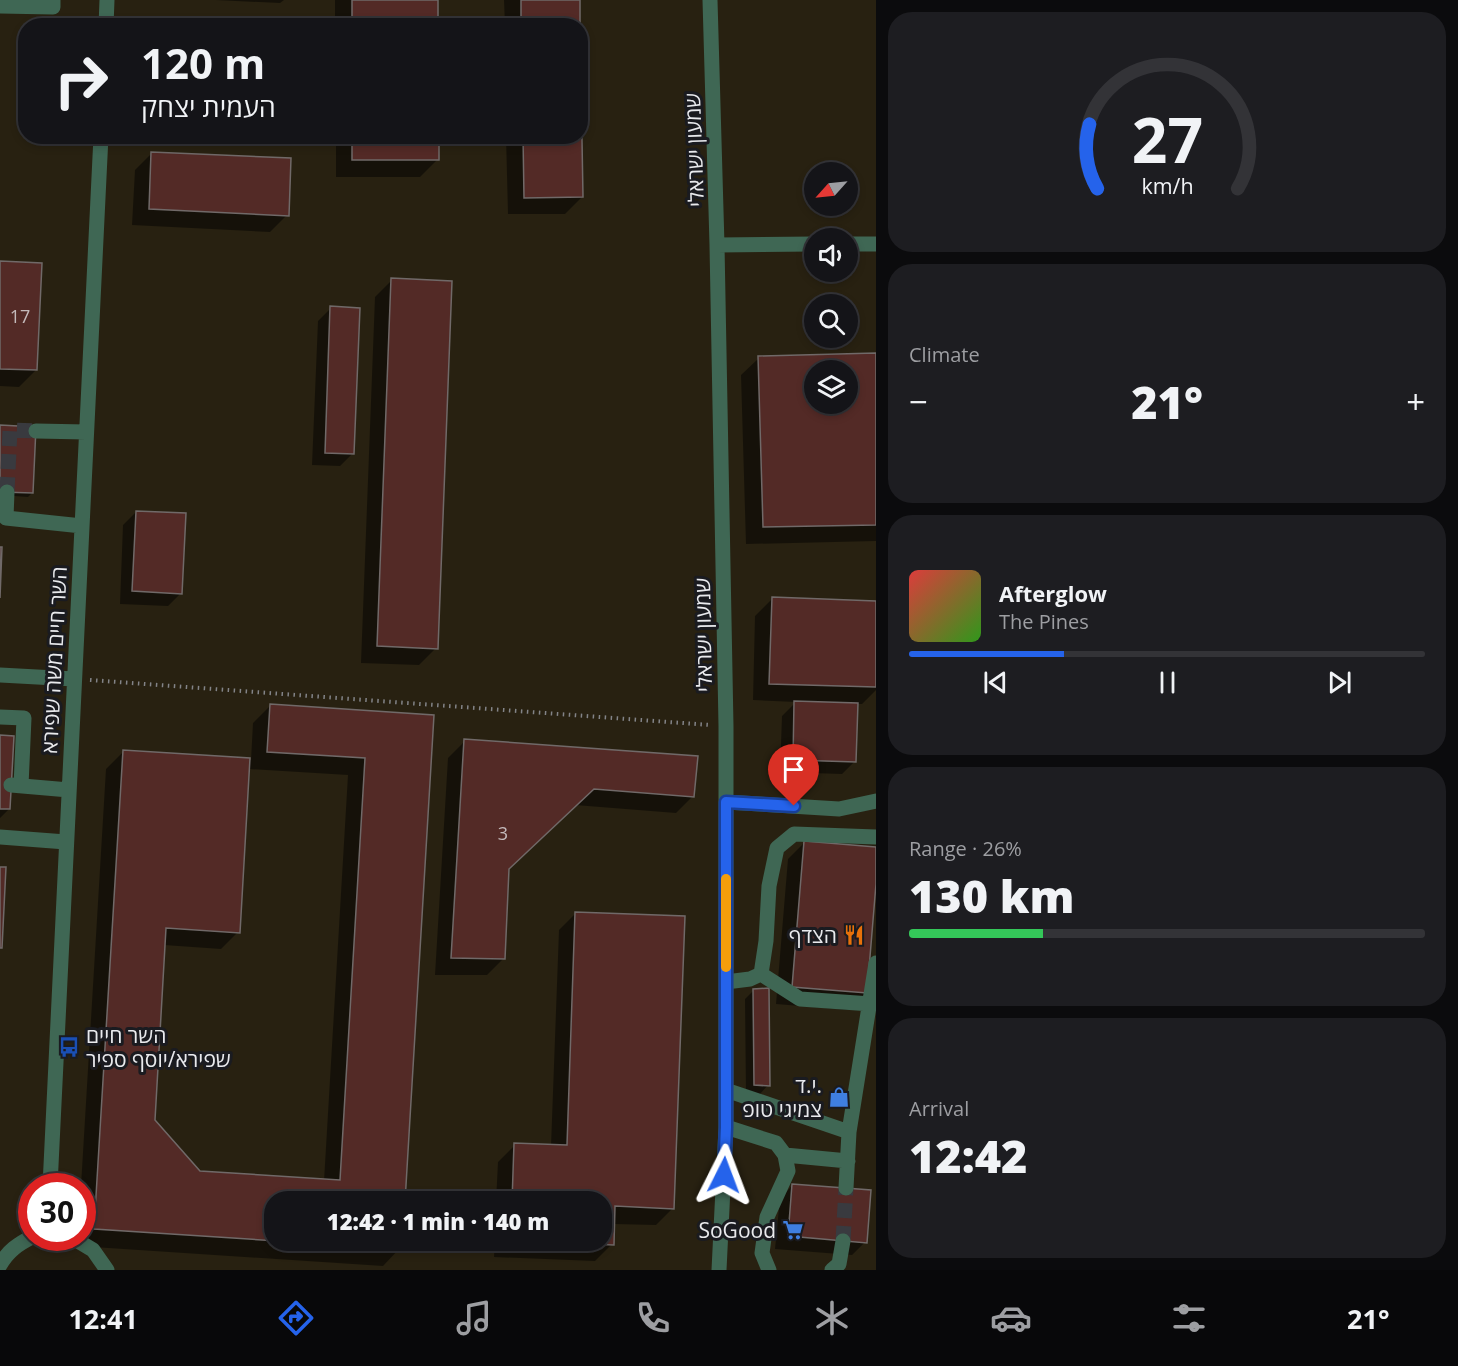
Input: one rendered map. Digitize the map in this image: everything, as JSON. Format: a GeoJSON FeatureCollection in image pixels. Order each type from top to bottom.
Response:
{"type":"FeatureCollection","features":[{"type":"Feature","properties":{"kind":"street"},"geometry":{"type":"LineString","coordinates":[[0,6],[53,8],[53,0]]}},
{"type":"Feature","properties":{"kind":"street"},"geometry":{"type":"LineString","coordinates":[[106,18],[107,0]]}},
{"type":"Feature","properties":{"kind":"street","name":"שמעון ישראלי"},"geometry":{"type":"LineString","coordinates":[[710,0],[726,726],[726,1127],[719,1270]]}},
{"type":"Feature","properties":{"kind":"street","name":"השר חיים משה שפירא"},"geometry":{"type":"LineString","coordinates":[[51,1173],[101,144]]}},
{"type":"Feature","properties":{"kind":"street"},"geometry":{"type":"LineString","coordinates":[[717,245],[804,244]]}},
{"type":"Feature","properties":{"kind":"street"},"geometry":{"type":"LineString","coordinates":[[858,244],[876,244]]}},
{"type":"Feature","properties":{"kind":"street"},"geometry":{"type":"LineString","coordinates":[[36,431],[86,432]]}},
{"type":"Feature","properties":{"kind":"street"},"geometry":{"type":"LineString","coordinates":[[7,492],[6,518],[82,526]]}},
{"type":"Feature","properties":{"kind":"street"},"geometry":{"type":"LineString","coordinates":[[0,675],[74,679]]}},
{"type":"Feature","properties":{"kind":"street"},"geometry":{"type":"LineString","coordinates":[[0,717],[24,718],[16,786],[69,790]]}},
{"type":"Feature","properties":{"kind":"street"},"geometry":{"type":"LineString","coordinates":[[726,802],[839,809],[876,801]]}},
{"type":"Feature","properties":{"kind":"street"},"geometry":{"type":"LineString","coordinates":[[761,974],[766,941],[769,886],[777,848],[795,834],[876,837]]}},
{"type":"Feature","properties":{"kind":"street"},"geometry":{"type":"LineString","coordinates":[[0,837],[66,842]]}},
{"type":"Feature","properties":{"kind":"street"},"geometry":{"type":"LineString","coordinates":[[846,1188],[849,1132],[876,963]]}},
{"type":"Feature","properties":{"kind":"street"},"geometry":{"type":"LineString","coordinates":[[726,982],[750,979],[761,974]]}},
{"type":"Feature","properties":{"kind":"street"},"geometry":{"type":"LineString","coordinates":[[761,974],[800,999],[870,1004]]}},
{"type":"Feature","properties":{"kind":"street"},"geometry":{"type":"LineString","coordinates":[[726,1090],[849,1132]]}},
{"type":"Feature","properties":{"kind":"street"},"geometry":{"type":"LineString","coordinates":[[726,1127],[776,1143],[785,1155],[788,1171],[767,1217],[762,1253],[769,1270]]}},
{"type":"Feature","properties":{"kind":"street"},"geometry":{"type":"LineString","coordinates":[[785,1155],[848,1161]]}},
{"type":"Feature","properties":{"kind":"street"},"geometry":{"type":"LineString","coordinates":[[832,1270],[839,1264],[843,1241]]}},
{"type":"Feature","properties":{"kind":"street"},"geometry":{"type":"LineString","coordinates":[[0,1265],[5,1256],[18,1244]]}},
{"type":"Feature","properties":{"kind":"street"},"geometry":{"type":"LineString","coordinates":[[94,1251],[107,1270]]}},
{"type":"Feature","properties":{"kind":"path"},"geometry":{"type":"LineString","coordinates":[[74,679],[726,726]]}},
{"type":"Feature","properties":{"kind":"shaded area"},"geometry":{"type":"Polygon","coordinates":[[[0,0],[876,0],[876,1270],[0,1270],[0,0]]]}},
{"type":"Feature","properties":{"kind":"building"},"geometry":{"type":"Polygon","coordinates":[[[352,0],[438,0],[438,18],[352,18],[352,0]]]}},
{"type":"Feature","properties":{"kind":"building"},"geometry":{"type":"Polygon","coordinates":[[[521,0],[580,0],[580,18],[521,18],[521,0]]]}},
{"type":"Feature","properties":{"kind":"building"},"geometry":{"type":"Polygon","coordinates":[[[352,144],[439,144],[439,160],[352,160],[352,144]]]}},
{"type":"Feature","properties":{"kind":"building"},"geometry":{"type":"Polygon","coordinates":[[[523,144],[582,144],[583,197],[524,198],[523,144]]]}},
{"type":"Feature","properties":{"kind":"building"},"geometry":{"type":"Polygon","coordinates":[[[151,152],[291,158],[289,216],[149,209],[151,152]]]}},
{"type":"Feature","properties":{"kind":"building"},"geometry":{"type":"Polygon","coordinates":[[[0,261],[42,263],[37,370],[0,369],[0,261]]]}},
{"type":"Feature","properties":{"kind":"building"},"geometry":{"type":"Polygon","coordinates":[[[391,278],[452,281],[438,649],[377,646],[391,278]]]}},
{"type":"Feature","properties":{"kind":"building"},"geometry":{"type":"Polygon","coordinates":[[[330,306],[360,308],[354,454],[325,453],[330,306]]]}},
{"type":"Feature","properties":{"kind":"building"},"geometry":{"type":"Polygon","coordinates":[[[876,353],[876,525],[763,527],[758,356],[876,353]]]}},
{"type":"Feature","properties":{"kind":"building"},"geometry":{"type":"Polygon","coordinates":[[[0,425],[36,427],[33,493],[0,492],[0,425]]]}},
{"type":"Feature","properties":{"kind":"building"},"geometry":{"type":"Polygon","coordinates":[[[136,511],[186,513],[182,594],[132,591],[136,511]]]}},
{"type":"Feature","properties":{"kind":"building"},"geometry":{"type":"Polygon","coordinates":[[[0,547],[2,547],[0,598],[0,547]]]}},
{"type":"Feature","properties":{"kind":"building"},"geometry":{"type":"Polygon","coordinates":[[[772,597],[876,601],[876,687],[769,684],[772,597]]]}},
{"type":"Feature","properties":{"kind":"building"},"geometry":{"type":"Polygon","coordinates":[[[794,701],[858,703],[856,762],[793,760],[794,701]]]}},
{"type":"Feature","properties":{"kind":"building"},"geometry":{"type":"Polygon","coordinates":[[[270,704],[434,715],[406,1191],[264,1191],[264,1240],[96,1229],[96,1196],[123,750],[250,758],[240,933],[166,928],[155,1120],[200,1171],[340,1180],[365,758],[267,752],[270,704]]]}},
{"type":"Feature","properties":{"kind":"building"},"geometry":{"type":"Polygon","coordinates":[[[0,735],[14,736],[10,809],[0,809],[0,735]]]}},
{"type":"Feature","properties":{"kind":"building"},"geometry":{"type":"Polygon","coordinates":[[[464,739],[698,756],[694,797],[594,789],[509,869],[505,959],[451,958],[464,739]]]}},
{"type":"Feature","properties":{"kind":"building"},"geometry":{"type":"Polygon","coordinates":[[[804,841],[876,847],[876,884],[867,993],[792,987],[804,841]]]}},
{"type":"Feature","properties":{"kind":"building"},"geometry":{"type":"Polygon","coordinates":[[[0,867],[6,867],[2,948],[0,948],[0,867]]]}},
{"type":"Feature","properties":{"kind":"building"},"geometry":{"type":"Polygon","coordinates":[[[575,912],[685,916],[674,1209],[615,1206],[614,1245],[612,1245],[612,1191],[512,1191],[514,1143],[567,1145],[575,912]]]}},
{"type":"Feature","properties":{"kind":"building"},"geometry":{"type":"Polygon","coordinates":[[[769,988],[770,1086],[754,1085],[753,989],[769,988]]]}},
{"type":"Feature","properties":{"kind":"building"},"geometry":{"type":"Polygon","coordinates":[[[792,1184],[871,1190],[867,1243],[788,1236],[792,1184]]]}},
{"type":"Feature","properties":{"kind":"tunnel"},"geometry":{"type":"LineString","coordinates":[[7,492],[10,430],[36,431]]}},
{"type":"Feature","properties":{"kind":"tunnel"},"geometry":{"type":"LineString","coordinates":[[843,1241],[846,1188]]}},
{"type":"Feature","properties":{"kind":"slow traffic"},"geometry":{"type":"LineString","coordinates":[[726,879],[726,967]]}},
{"type":"Feature","properties":{"kind":"place","name":"הצדף"},"geometry":{"type":"Point","coordinates":[854,935]}},
{"type":"Feature","properties":{"kind":"place","name":"השר חיים שפירא/יוסף ספיר"},"geometry":{"type":"Point","coordinates":[69,1047]}},
{"type":"Feature","properties":{"kind":"place","name":"י.ד. צמיגי טופ"},"geometry":{"type":"Point","coordinates":[839,1097]}},
{"type":"Feature","properties":{"kind":"place","name":"SoGood"},"geometry":{"type":"Point","coordinates":[793,1230]}},
{"type":"Feature","properties":{"kind":"route"},"geometry":{"type":"LineString","coordinates":[[724,1175],[726,802],[794,806]]}}]}
